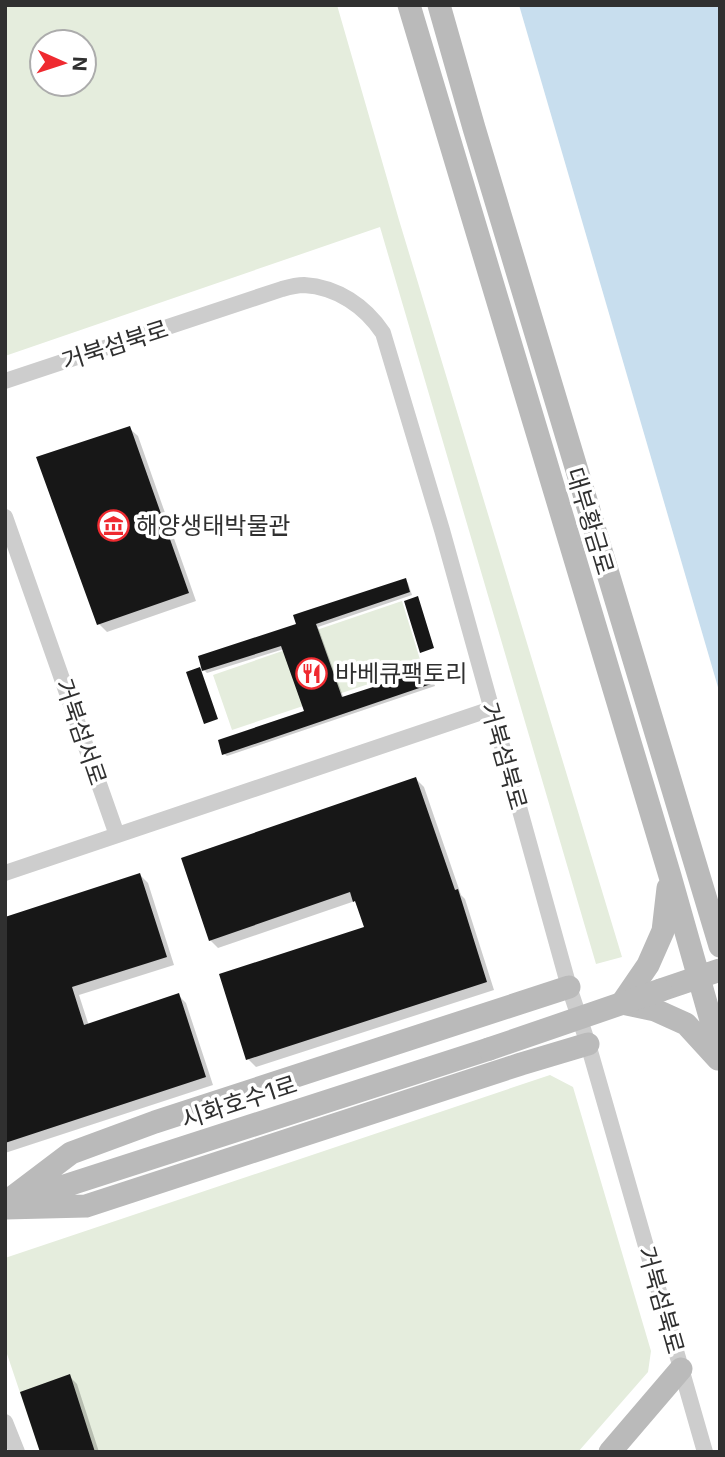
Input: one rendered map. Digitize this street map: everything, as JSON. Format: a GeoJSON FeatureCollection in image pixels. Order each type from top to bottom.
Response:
{"type":"FeatureCollection","features":[{"type":"Feature","properties":{"kind":"main road","name":"대부황금로"},"geometry":{"type":"LineString","coordinates":[[409,5],[670,876],[720,1052]]}},
{"type":"Feature","properties":{"kind":"main road","name":"대부황금로"},"geometry":{"type":"LineString","coordinates":[[439,5],[720,946]]}},
{"type":"Feature","properties":{"kind":"main road"},"geometry":{"type":"LineString","coordinates":[[670,876],[663,931],[648,965],[622,1003],[655,1010],[685,1024],[720,1062]]}},
{"type":"Feature","properties":{"kind":"main road"},"geometry":{"type":"LineString","coordinates":[[698,977],[720,971]]}},
{"type":"Feature","properties":{"kind":"main road","name":"시화호수1로"},"geometry":{"type":"LineString","coordinates":[[5,1206],[489,1049],[698,977]]}},
{"type":"Feature","properties":{"kind":"main road"},"geometry":{"type":"LineString","coordinates":[[5,1206],[71,1153],[155,1122],[569,987]]}},
{"type":"Feature","properties":{"kind":"main road"},"geometry":{"type":"LineString","coordinates":[[5,1206],[86,1206],[588,1044]]}},
{"type":"Feature","properties":{"kind":"main road"},"geometry":{"type":"LineString","coordinates":[[610,1452],[681,1370]]}},
{"type":"Feature","properties":{"kind":"street","name":"거북섬북로"},"geometry":{"type":"LineString","coordinates":[[5,381],[301,285],[326,288],[349,299],[374,320],[383,333],[442,530],[569,987],[588,1044],[705,1452]]}},
{"type":"Feature","properties":{"kind":"street","name":"거북섬서로"},"geometry":{"type":"LineString","coordinates":[[5,517],[117,835]]}},
{"type":"Feature","properties":{"kind":"street"},"geometry":{"type":"LineString","coordinates":[[5,873],[491,709]]}},
{"type":"Feature","properties":{"kind":"street"},"geometry":{"type":"LineString","coordinates":[[5,1422],[17,1452]]}},
{"type":"Feature","properties":{"kind":"green space"},"geometry":{"type":"Polygon","coordinates":[[[5,5],[337,5],[399,220],[622,957],[596,964],[380,227],[5,356],[5,5]]]}},
{"type":"Feature","properties":{"kind":"green space"},"geometry":{"type":"Polygon","coordinates":[[[402,601],[422,666],[232,730],[213,675],[294,647],[293,638],[402,601]]]}},
{"type":"Feature","properties":{"kind":"green space"},"geometry":{"type":"Polygon","coordinates":[[[550,1075],[573,1087],[651,1351],[648,1372],[578,1452],[40,1452],[5,1348],[5,1258],[550,1075]]]}},
{"type":"Feature","properties":{"kind":"water"},"geometry":{"type":"Polygon","coordinates":[[[519,5],[720,5],[720,694],[519,5]]]}},
{"type":"Feature","properties":{"kind":"building","name":"해양생태박물관"},"geometry":{"type":"Polygon","coordinates":[[[130,426],[189,593],[97,625],[36,457],[130,426]]]}},
{"type":"Feature","properties":{"kind":"building"},"geometry":{"type":"Polygon","coordinates":[[[406,578],[410,592],[316,624],[342,697],[429,669],[434,683],[222,755],[218,740],[304,711],[281,646],[202,671],[198,656],[296,624],[293,615],[406,578]]]}},
{"type":"Feature","properties":{"kind":"building"},"geometry":{"type":"Polygon","coordinates":[[[418,596],[434,648],[420,653],[404,601],[418,596]]]}},
{"type":"Feature","properties":{"kind":"building"},"geometry":{"type":"Polygon","coordinates":[[[200,667],[218,719],[204,724],[186,672],[200,667]]]}},
{"type":"Feature","properties":{"kind":"building"},"geometry":{"type":"Polygon","coordinates":[[[416,777],[455,890],[458,889],[487,982],[246,1060],[219,974],[364,927],[350,892],[209,941],[181,858],[416,777]]]}},
{"type":"Feature","properties":{"kind":"building"},"geometry":{"type":"Polygon","coordinates":[[[140,873],[167,957],[72,987],[84,1025],[179,993],[206,1077],[5,1143],[5,917],[140,873]]]}},
{"type":"Feature","properties":{"kind":"building"},"geometry":{"type":"Polygon","coordinates":[[[70,1374],[95,1452],[40,1452],[20,1392],[70,1374]]]}},
{"type":"Feature","properties":{"kind":"place","name":"해양생태박물관"},"geometry":{"type":"Point","coordinates":[113,525]}},
{"type":"Feature","properties":{"kind":"place","name":"바베큐팩토리"},"geometry":{"type":"Point","coordinates":[312,673]}}]}
